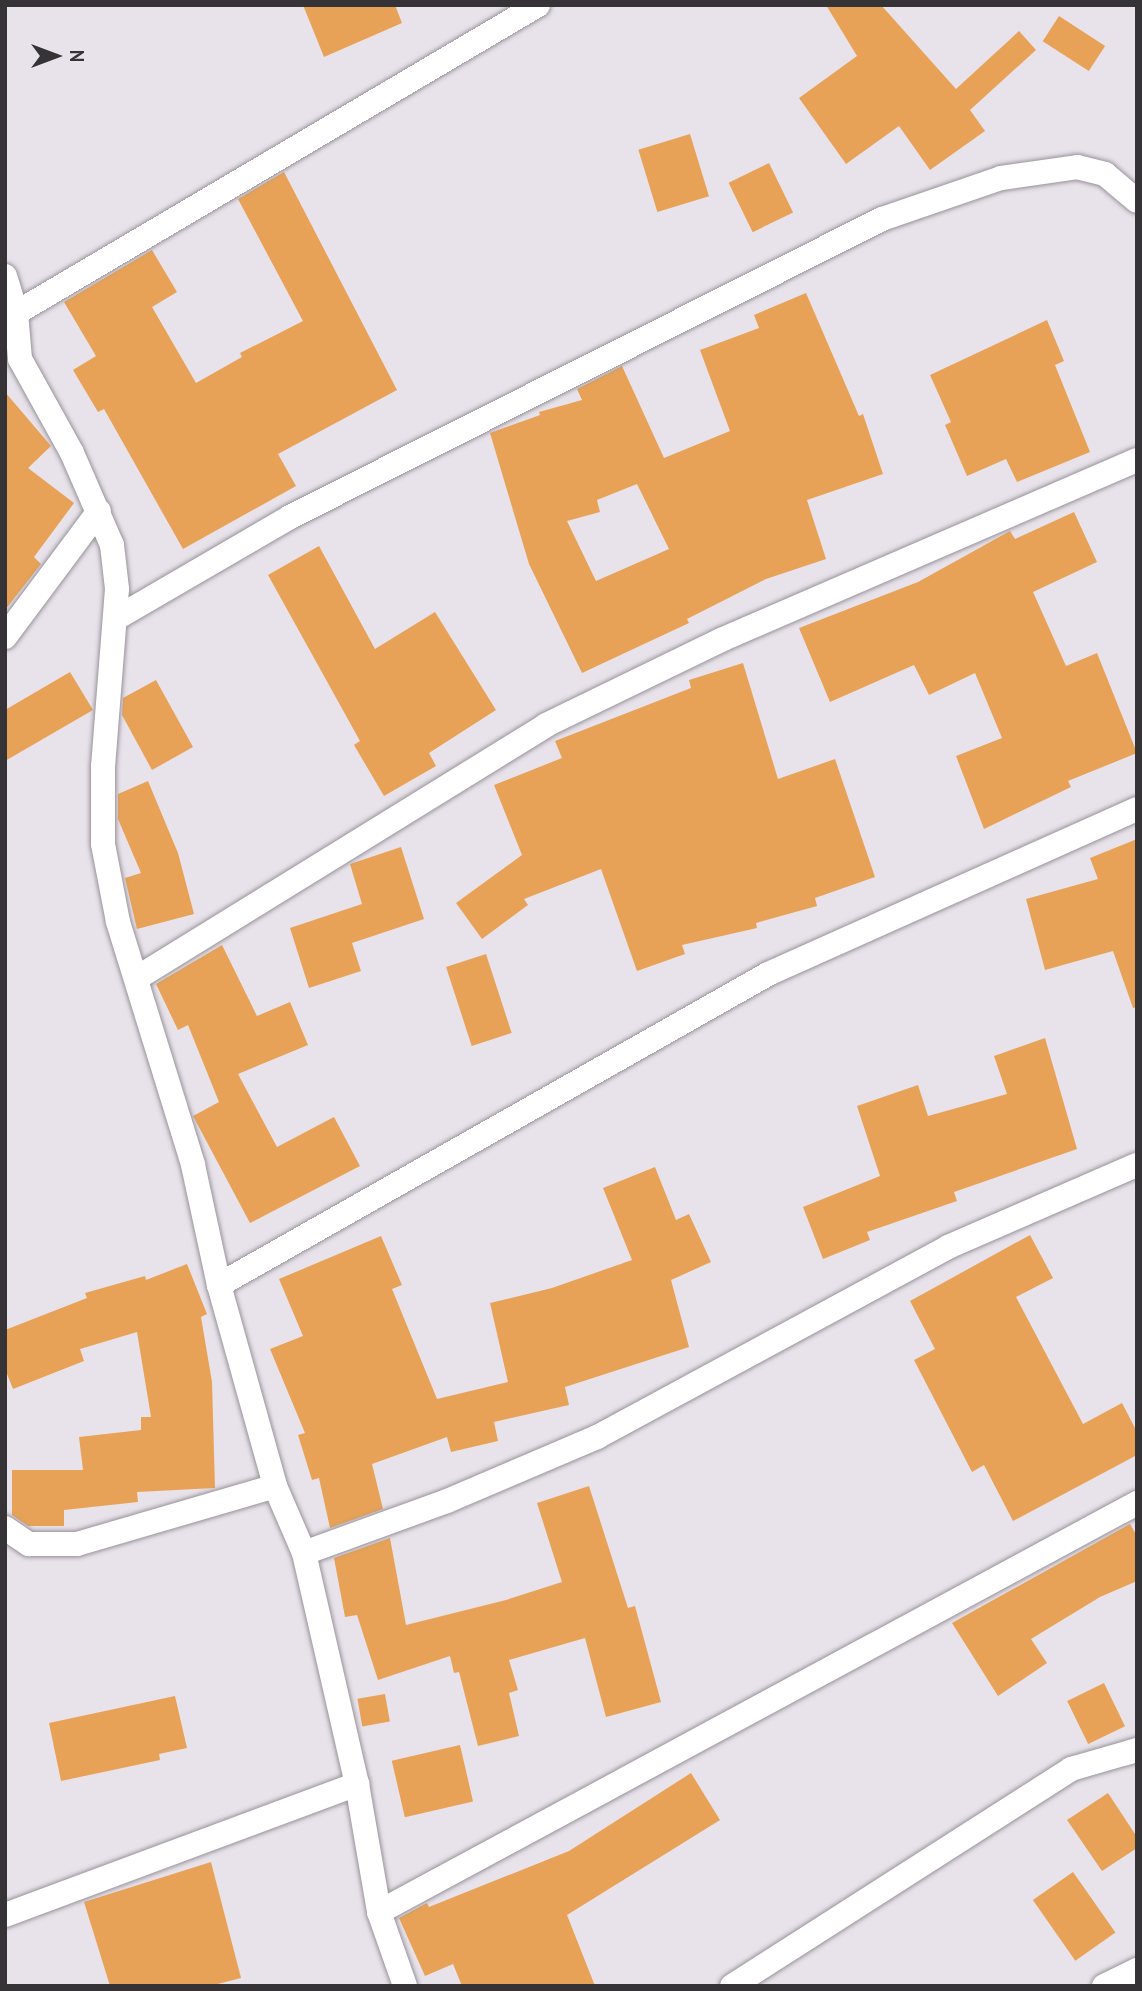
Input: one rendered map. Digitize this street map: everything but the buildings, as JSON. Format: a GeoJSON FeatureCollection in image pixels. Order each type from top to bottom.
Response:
{"type":"FeatureCollection","features":[{"type":"Feature","properties":{"kind":"street"},"geometry":{"type":"LineString","coordinates":[[16,313],[538,5]]}},
{"type":"Feature","properties":{"kind":"street"},"geometry":{"type":"LineString","coordinates":[[115,619],[290,517],[882,219],[1001,178],[1077,167],[1105,174],[1137,201]]}},
{"type":"Feature","properties":{"kind":"street"},"geometry":{"type":"LineString","coordinates":[[5,276],[16,313],[20,359],[99,511],[112,545],[117,589],[103,766],[103,844],[118,922],[193,1165],[219,1285],[275,1486],[304,1553],[357,1784],[379,1912],[405,1986]]}},
{"type":"Feature","properties":{"kind":"street"},"geometry":{"type":"LineString","coordinates":[[137,978],[546,725],[721,640],[1137,460]]}},
{"type":"Feature","properties":{"kind":"street"},"geometry":{"type":"LineString","coordinates":[[5,637],[99,511]]}},
{"type":"Feature","properties":{"kind":"street"},"geometry":{"type":"LineString","coordinates":[[219,1285],[768,974],[1137,809]]}},
{"type":"Feature","properties":{"kind":"street"},"geometry":{"type":"LineString","coordinates":[[304,1553],[447,1502],[597,1437],[948,1247],[1137,1165]]}},
{"type":"Feature","properties":{"kind":"street"},"geometry":{"type":"LineString","coordinates":[[5,1528],[29,1544],[77,1544],[275,1486]]}},
{"type":"Feature","properties":{"kind":"street"},"geometry":{"type":"LineString","coordinates":[[379,1912],[1137,1503]]}},
{"type":"Feature","properties":{"kind":"street"},"geometry":{"type":"LineString","coordinates":[[732,1986],[1071,1769],[1137,1750]]}},
{"type":"Feature","properties":{"kind":"street"},"geometry":{"type":"LineString","coordinates":[[5,1915],[357,1784]]}},
{"type":"Feature","properties":{"kind":"street"},"geometry":{"type":"LineString","coordinates":[[1104,1986],[1137,1970]]}}]}
